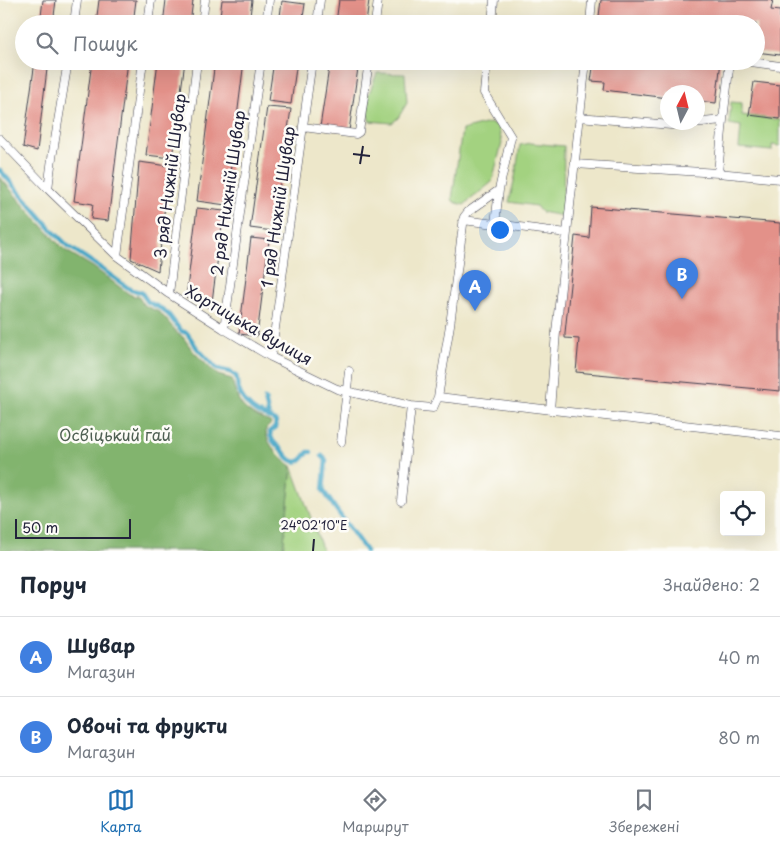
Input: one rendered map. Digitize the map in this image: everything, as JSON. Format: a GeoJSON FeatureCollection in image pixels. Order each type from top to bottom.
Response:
{"type":"FeatureCollection","features":[{"type":"Feature","properties":{"kind":"lane"},"geometry":{"type":"LineString","coordinates":[[76,15],[78,0]]}},
{"type":"Feature","properties":{"kind":"lane"},"geometry":{"type":"LineString","coordinates":[[149,15],[151,0]]}},
{"type":"Feature","properties":{"kind":"lane"},"geometry":{"type":"LineString","coordinates":[[203,15],[204,0]]}},
{"type":"Feature","properties":{"kind":"lane"},"geometry":{"type":"LineString","coordinates":[[267,15],[269,0]]}},
{"type":"Feature","properties":{"kind":"lane"},"geometry":{"type":"LineString","coordinates":[[318,15],[320,0]]}},
{"type":"Feature","properties":{"kind":"lane"},"geometry":{"type":"LineString","coordinates":[[376,15],[378,0]]}},
{"type":"Feature","properties":{"kind":"lane"},"geometry":{"type":"LineString","coordinates":[[493,15],[494,0]]}},
{"type":"Feature","properties":{"kind":"lane"},"geometry":{"type":"LineString","coordinates":[[591,15],[592,0]]}},
{"type":"Feature","properties":{"kind":"lane"},"geometry":{"type":"LineString","coordinates":[[765,64],[780,66]]}},
{"type":"Feature","properties":{"kind":"lane"},"geometry":{"type":"LineString","coordinates":[[48,189],[67,70]]}},
{"type":"Feature","properties":{"kind":"lane"},"geometry":{"type":"LineString","coordinates":[[118,256],[142,70]]}},
{"type":"Feature","properties":{"kind":"lane","name":"3 ряд Нижній Шувар"},"geometry":{"type":"LineString","coordinates":[[169,294],[196,70]]}},
{"type":"Feature","properties":{"kind":"lane","name":"2 ряд Нижній Шувар"},"geometry":{"type":"LineString","coordinates":[[224,329],[260,70]]}},
{"type":"Feature","properties":{"kind":"lane","name":"1 ряд Нижній Шувар"},"geometry":{"type":"LineString","coordinates":[[271,357],[311,70]]}},
{"type":"Feature","properties":{"kind":"lane"},"geometry":{"type":"LineString","coordinates":[[303,127],[356,134],[359,132],[368,70]]}},
{"type":"Feature","properties":{"kind":"lane"},"geometry":{"type":"LineString","coordinates":[[486,70],[484,93],[511,137],[495,224]]}},
{"type":"Feature","properties":{"kind":"lane"},"geometry":{"type":"LineString","coordinates":[[550,410],[556,332],[585,70]]}},
{"type":"Feature","properties":{"kind":"lane"},"geometry":{"type":"LineString","coordinates":[[718,173],[729,70]]}},
{"type":"Feature","properties":{"kind":"lane"},"geometry":{"type":"LineString","coordinates":[[579,117],[671,125],[723,120]]}},
{"type":"Feature","properties":{"kind":"lane","name":"Хортицька вулиця"},"geometry":{"type":"LineString","coordinates":[[0,139],[48,189],[118,256],[169,294],[271,357],[337,389],[411,406],[433,408],[438,397]]}},
{"type":"Feature","properties":{"kind":"lane"},"geometry":{"type":"LineString","coordinates":[[575,164],[780,179]]}},
{"type":"Feature","properties":{"kind":"lane"},"geometry":{"type":"LineString","coordinates":[[500,190],[468,212],[463,220],[449,331],[438,397],[780,436]]}},
{"type":"Feature","properties":{"kind":"lane"},"geometry":{"type":"LineString","coordinates":[[463,220],[567,233]]}},
{"type":"Feature","properties":{"kind":"lane"},"geometry":{"type":"LineString","coordinates":[[341,442],[349,371]]}},
{"type":"Feature","properties":{"kind":"lane"},"geometry":{"type":"LineString","coordinates":[[401,502],[411,406]]}},
{"type":"Feature","properties":{"kind":"green space"},"geometry":{"type":"Polygon","coordinates":[[[377,73],[405,74],[407,103],[398,118],[392,123],[369,121],[368,96],[377,73]]]}},
{"type":"Feature","properties":{"kind":"green space"},"geometry":{"type":"Polygon","coordinates":[[[731,102],[742,103],[742,115],[780,120],[780,146],[772,145],[772,151],[739,148],[741,126],[729,124],[731,102]]]}},
{"type":"Feature","properties":{"kind":"green space"},"geometry":{"type":"Polygon","coordinates":[[[488,123],[498,125],[502,143],[492,182],[464,205],[454,202],[452,199],[462,130],[488,123]]]}},
{"type":"Feature","properties":{"kind":"green space"},"geometry":{"type":"Polygon","coordinates":[[[530,143],[564,146],[563,216],[541,212],[536,206],[509,202],[520,145],[530,143]]]}},
{"type":"Feature","properties":{"kind":"green space","name":"Освіцький гай"},"geometry":{"type":"Polygon","coordinates":[[[0,177],[65,250],[93,267],[129,294],[138,296],[143,304],[159,312],[212,370],[218,375],[232,379],[240,402],[248,411],[270,422],[271,424],[266,429],[268,440],[279,455],[292,466],[283,551],[0,551],[0,177]]]}},
{"type":"Feature","properties":{"kind":"green space"},"geometry":{"type":"Polygon","coordinates":[[[292,466],[323,551],[283,551],[292,466]]]}},
{"type":"Feature","properties":{"kind":"building"},"geometry":{"type":"Polygon","coordinates":[[[43,0],[56,0],[54,15],[41,15],[43,0]]]}},
{"type":"Feature","properties":{"kind":"building"},"geometry":{"type":"Polygon","coordinates":[[[99,0],[136,0],[134,15],[97,15],[99,0]]]}},
{"type":"Feature","properties":{"kind":"building"},"geometry":{"type":"Polygon","coordinates":[[[166,0],[193,0],[191,15],[164,15],[166,0]]]}},
{"type":"Feature","properties":{"kind":"building"},"geometry":{"type":"Polygon","coordinates":[[[222,0],[252,0],[250,15],[220,15],[222,0]]]}},
{"type":"Feature","properties":{"kind":"building"},"geometry":{"type":"Polygon","coordinates":[[[339,0],[369,0],[367,15],[337,15],[339,0]]]}},
{"type":"Feature","properties":{"kind":"building"},"geometry":{"type":"Polygon","coordinates":[[[601,0],[773,0],[771,10],[780,11],[780,55],[765,53],[765,15],[599,15],[601,0]]]}},
{"type":"Feature","properties":{"kind":"building"},"geometry":{"type":"Polygon","coordinates":[[[282,1],[305,4],[303,15],[280,15],[282,1]]]}},
{"type":"Feature","properties":{"kind":"building"},"geometry":{"type":"Polygon","coordinates":[[[34,70],[47,70],[37,151],[23,147],[34,70]]]}},
{"type":"Feature","properties":{"kind":"building"},"geometry":{"type":"Polygon","coordinates":[[[91,70],[127,70],[108,221],[91,219],[93,204],[74,201],[91,70]]]}},
{"type":"Feature","properties":{"kind":"building"},"geometry":{"type":"Polygon","coordinates":[[[157,70],[184,70],[172,158],[146,155],[157,70]]]}},
{"type":"Feature","properties":{"kind":"building"},"geometry":{"type":"Polygon","coordinates":[[[214,70],[243,70],[226,205],[197,201],[214,70]]]}},
{"type":"Feature","properties":{"kind":"building"},"geometry":{"type":"Polygon","coordinates":[[[273,70],[296,70],[291,104],[268,101],[273,70]]]}},
{"type":"Feature","properties":{"kind":"building"},"geometry":{"type":"Polygon","coordinates":[[[329,70],[358,70],[349,131],[320,127],[329,70]]]}},
{"type":"Feature","properties":{"kind":"building"},"geometry":{"type":"Polygon","coordinates":[[[593,70],[720,70],[716,103],[705,102],[705,85],[660,85],[660,97],[604,90],[605,82],[591,81],[593,70]]]}},
{"type":"Feature","properties":{"kind":"building"},"geometry":{"type":"Polygon","coordinates":[[[754,82],[780,85],[780,119],[749,115],[754,82]]]}},
{"type":"Feature","properties":{"kind":"building"},"geometry":{"type":"Polygon","coordinates":[[[267,107],[291,109],[273,231],[250,228],[267,107]]]}},
{"type":"Feature","properties":{"kind":"building"},"geometry":{"type":"Polygon","coordinates":[[[139,162],[169,166],[158,271],[131,259],[139,162]]]}},
{"type":"Feature","properties":{"kind":"building"},"geometry":{"type":"Polygon","coordinates":[[[591,207],[780,223],[780,391],[576,372],[579,339],[565,338],[565,333],[575,236],[589,238],[591,207]]]}},
{"type":"Feature","properties":{"kind":"building"},"geometry":{"type":"Polygon","coordinates":[[[197,208],[224,211],[211,309],[186,297],[197,208]]]}},
{"type":"Feature","properties":{"kind":"building"},"geometry":{"type":"Polygon","coordinates":[[[251,238],[269,240],[257,336],[239,334],[251,238]]]}},
{"type":"Feature","properties":{"kind":"waterway"},"geometry":{"type":"LineString","coordinates":[[0,170],[68,246],[131,290],[141,292],[148,302],[162,309],[181,331],[187,333],[197,348],[217,369],[230,372],[236,376],[239,392],[246,402],[255,411],[276,422],[275,428],[270,431],[271,438],[290,459],[296,462],[303,459],[308,452],[311,452]]}},
{"type":"Feature","properties":{"kind":"waterway"},"geometry":{"type":"LineString","coordinates":[[265,399],[269,417]]}},
{"type":"Feature","properties":{"kind":"waterway"},"geometry":{"type":"LineString","coordinates":[[322,456],[326,460],[323,490],[366,551]]}},
{"type":"Feature","properties":{"kind":"place","name":"Овочі та фрукти"},"geometry":{"type":"Point","coordinates":[682,299]}},
{"type":"Feature","properties":{"kind":"place","name":"Шувар"},"geometry":{"type":"Point","coordinates":[475,311]}}]}
